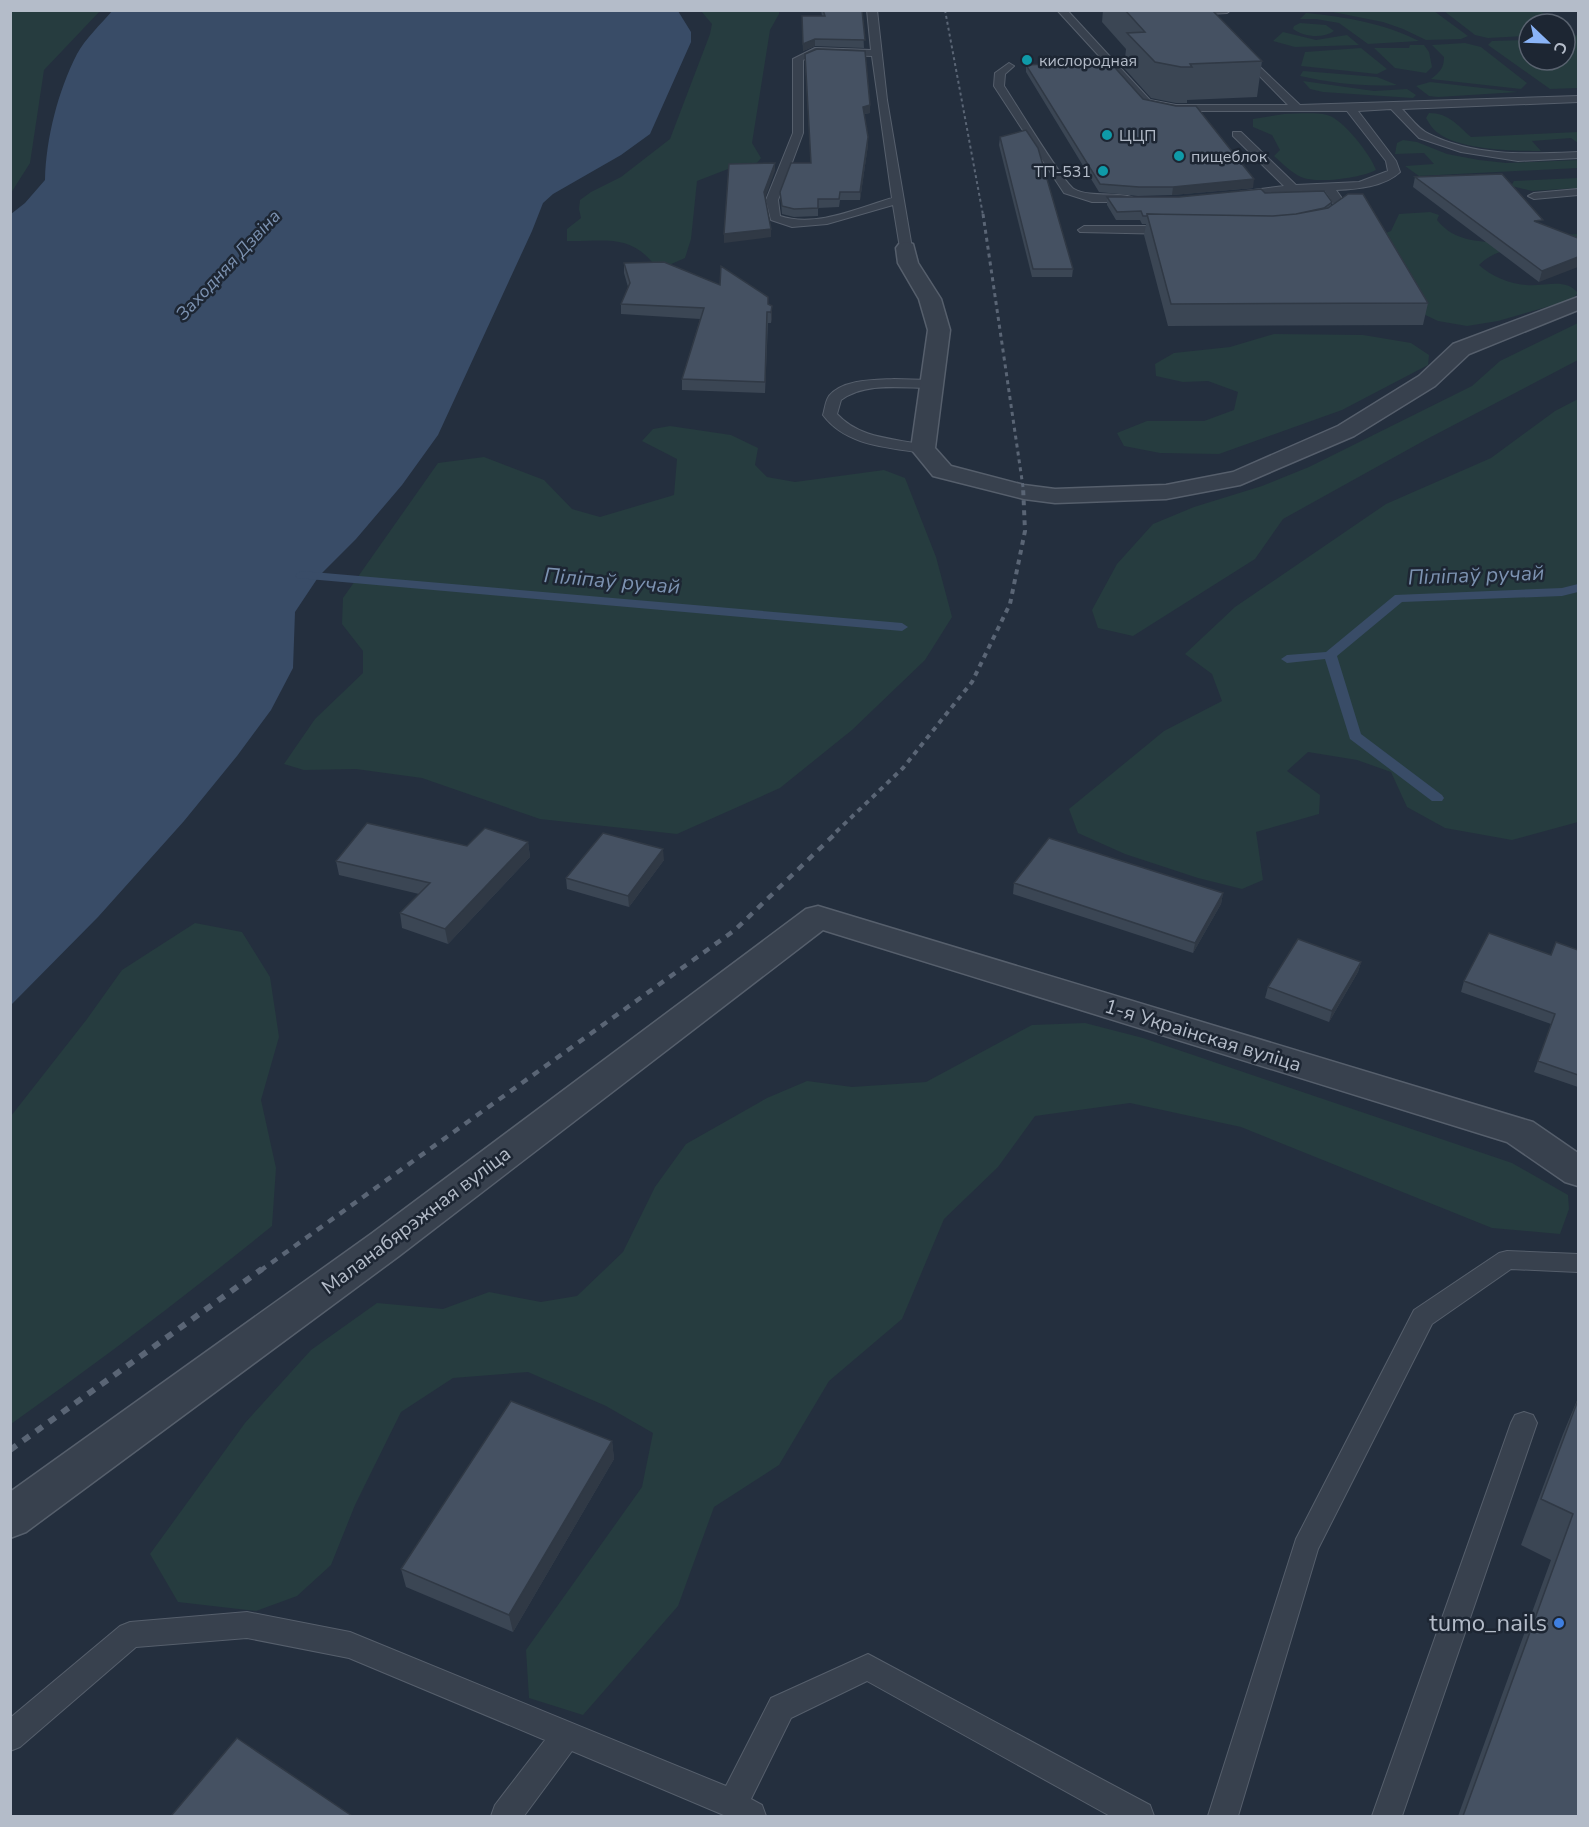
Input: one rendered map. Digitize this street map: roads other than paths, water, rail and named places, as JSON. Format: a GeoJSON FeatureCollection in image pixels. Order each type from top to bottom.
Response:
{"type":"FeatureCollection","features":[{"type":"Feature","properties":{"kind":"street"},"geometry":{"type":"LineString","coordinates":[[906,248],[908,263],[930,299],[939,330],[923,449],[942,471],[1024,492],[1055,496],[1166,492],[1240,478],[1346,431],[1427,381],[1461,349],[1578,303]]}},
{"type":"Feature","properties":{"kind":"street","name":"1-я Украінская вуліца"},"geometry":{"type":"LineString","coordinates":[[818,917],[1520,1132],[1578,1172]]}},
{"type":"Feature","properties":{"kind":"street","name":"Маланабярэжная вуліца"},"geometry":{"type":"LineString","coordinates":[[10,1518],[385,1245],[818,917]]}},
{"type":"Feature","properties":{"kind":"lane"},"geometry":{"type":"LineString","coordinates":[[872,10],[878,82],[906,248]]}},
{"type":"Feature","properties":{"kind":"lane"},"geometry":{"type":"LineString","coordinates":[[1061,10],[1147,102],[1176,108],[1350,108],[1578,99]]}},
{"type":"Feature","properties":{"kind":"lane"},"geometry":{"type":"LineString","coordinates":[[1177,13],[1227,10]]}},
{"type":"Feature","properties":{"kind":"lane"},"geometry":{"type":"LineString","coordinates":[[1201,12],[1209,20]]}},
{"type":"Feature","properties":{"kind":"lane"},"geometry":{"type":"LineString","coordinates":[[1233,43],[1297,108]]}},
{"type":"Feature","properties":{"kind":"lane"},"geometry":{"type":"LineString","coordinates":[[875,53],[815,51],[798,60],[798,133],[772,200],[775,218],[792,224],[827,221],[898,200]]}},
{"type":"Feature","properties":{"kind":"lane"},"geometry":{"type":"LineString","coordinates":[[1009,66],[1000,73],[999,86],[1068,191],[1092,199],[1145,200]]}},
{"type":"Feature","properties":{"kind":"lane"},"geometry":{"type":"LineString","coordinates":[[1393,106],[1423,136],[1465,150],[1518,158],[1578,154]]}},
{"type":"Feature","properties":{"kind":"lane"},"geometry":{"type":"LineString","coordinates":[[1229,195],[1293,188],[1370,184],[1384,180],[1394,172],[1391,161],[1350,108]]}},
{"type":"Feature","properties":{"kind":"lane"},"geometry":{"type":"LineString","coordinates":[[1237,134],[1293,188]]}},
{"type":"Feature","properties":{"kind":"lane"},"geometry":{"type":"LineString","coordinates":[[1317,224],[1328,222],[1338,216],[1342,207],[1328,186]]}},
{"type":"Feature","properties":{"kind":"lane"},"geometry":{"type":"LineString","coordinates":[[1534,196],[1578,192]]}},
{"type":"Feature","properties":{"kind":"lane"},"geometry":{"type":"LineString","coordinates":[[1084,230],[1189,230]]}},
{"type":"Feature","properties":{"kind":"lane"},"geometry":{"type":"LineString","coordinates":[[923,449],[870,440],[843,429],[830,415],[834,398],[844,390],[868,385],[930,384]]}},
{"type":"Feature","properties":{"kind":"lane"},"geometry":{"type":"LineString","coordinates":[[1223,1816],[1305,1547],[1423,1317],[1507,1260],[1578,1263]]}},
{"type":"Feature","properties":{"kind":"lane"},"geometry":{"type":"LineString","coordinates":[[1387,1816],[1524,1423]]}},
{"type":"Feature","properties":{"kind":"lane"},"geometry":{"type":"LineString","coordinates":[[10,1737],[130,1635],[247,1625],[350,1645],[742,1810],[781,1708],[868,1667],[1139,1816]]}},
{"type":"Feature","properties":{"kind":"lane"},"geometry":{"type":"LineString","coordinates":[[506,1816],[566,1735]]}},
{"type":"Feature","properties":{"kind":"water","name":"Заходняя Дзвіна"},"geometry":{"type":"Polygon","coordinates":[[[113,10],[678,11],[691,32],[691,42],[650,134],[621,155],[553,194],[543,203],[438,435],[402,485],[356,539],[319,576],[295,612],[293,668],[271,710],[184,821],[98,917],[11,1005],[11,214],[25,203],[45,180],[51,131],[70,68],[80,48],[113,10]]]}},
{"type":"Feature","properties":{"kind":"waterway","name":"Піліпаў ручай"},"geometry":{"type":"LineString","coordinates":[[301,575],[902,627]]}},
{"type":"Feature","properties":{"kind":"waterway","name":"Піліпаў ручай"},"geometry":{"type":"LineString","coordinates":[[1330,655],[1399,598],[1562,592],[1578,588]]}},
{"type":"Feature","properties":{"kind":"waterway","name":"Піліпаў ручай"},"geometry":{"type":"LineString","coordinates":[[1287,659],[1330,655]]}},
{"type":"Feature","properties":{"kind":"waterway"},"geometry":{"type":"LineString","coordinates":[[1330,655],[1355,736],[1437,798]]}},
{"type":"Feature","properties":{"kind":"railway"},"geometry":{"type":"LineString","coordinates":[[945,10],[983,215]]}},
{"type":"Feature","properties":{"kind":"railway"},"geometry":{"type":"LineString","coordinates":[[983,214],[1023,487]]}},
{"type":"Feature","properties":{"kind":"railway"},"geometry":{"type":"LineString","coordinates":[[836,832],[903,768],[972,682],[1010,604],[1025,531],[1023,486]]}},
{"type":"Feature","properties":{"kind":"railway"},"geometry":{"type":"LineString","coordinates":[[260,1271],[735,930],[838,831]]}},
{"type":"Feature","properties":{"kind":"railway"},"geometry":{"type":"LineString","coordinates":[[10,1450],[262,1269]]}},
{"type":"Feature","properties":{"kind":"place","name":"кислородная"},"geometry":{"type":"Point","coordinates":[1027,60]}},
{"type":"Feature","properties":{"kind":"place","name":"ЦЦП"},"geometry":{"type":"Point","coordinates":[1107,135]}},
{"type":"Feature","properties":{"kind":"place","name":"пищеблок"},"geometry":{"type":"Point","coordinates":[1179,156]}},
{"type":"Feature","properties":{"kind":"place","name":"ТП-531"},"geometry":{"type":"Point","coordinates":[1103,171]}},
{"type":"Feature","properties":{"kind":"place","name":"tumo_nails"},"geometry":{"type":"Point","coordinates":[1559,1623]}}]}
